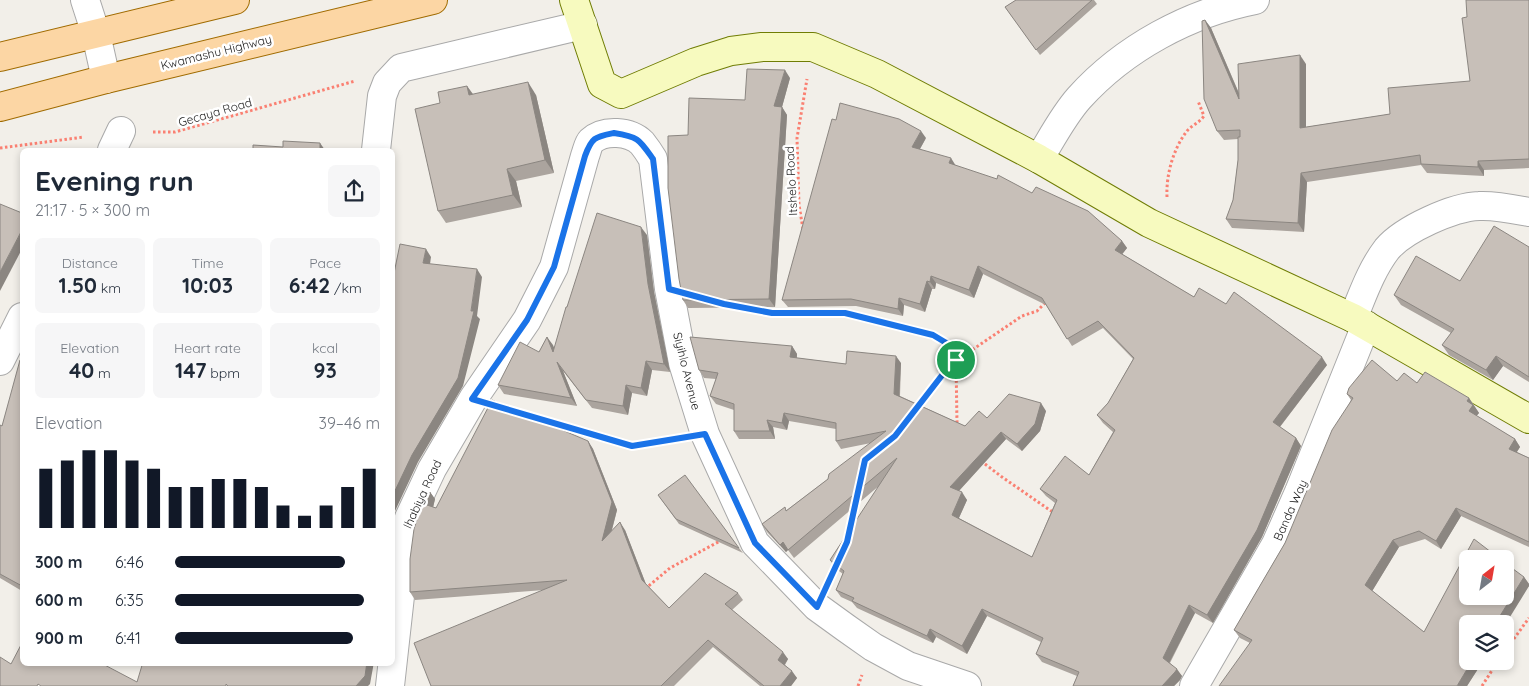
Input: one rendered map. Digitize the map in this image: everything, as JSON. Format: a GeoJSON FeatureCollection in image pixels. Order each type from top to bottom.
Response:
{"type":"FeatureCollection","features":[{"type":"Feature","properties":{"kind":"main road"},"geometry":{"type":"LineString","coordinates":[[0,57],[235,0]]}},
{"type":"Feature","properties":{"kind":"main road","name":"Kwamashu Highway"},"geometry":{"type":"LineString","coordinates":[[0,107],[106,79],[434,0]]}},
{"type":"Feature","properties":{"kind":"street"},"geometry":{"type":"LineString","coordinates":[[86,0],[106,79]]}},
{"type":"Feature","properties":{"kind":"street"},"geometry":{"type":"LineString","coordinates":[[574,0],[602,84],[621,94],[696,62],[731,51],[762,47],[813,47],[877,74],[1039,159],[1149,222],[1360,321],[1529,419]]}},
{"type":"Feature","properties":{"kind":"street"},"geometry":{"type":"LineString","coordinates":[[1039,159],[1067,113],[1079,98],[1102,75],[1144,44],[1197,17],[1255,0]]}},
{"type":"Feature","properties":{"kind":"street"},"geometry":{"type":"LineString","coordinates":[[376,148],[382,96],[388,83],[401,68],[583,25]]}},
{"type":"Feature","properties":{"kind":"street","name":"Siyihlo Avenue"},"geometry":{"type":"LineString","coordinates":[[614,133],[631,135],[642,142],[653,159],[671,298],[683,364],[705,434],[755,543],[817,607],[873,647],[908,666],[967,686]]}},
{"type":"Feature","properties":{"kind":"street","name":"Ihabiya Road"},"geometry":{"type":"LineString","coordinates":[[395,641],[400,596],[400,566],[404,533],[409,518],[440,454],[472,399],[527,320],[554,267],[582,164],[590,142],[600,136],[614,133]]}},
{"type":"Feature","properties":{"kind":"street","name":"Banda Way"},"geometry":{"type":"LineString","coordinates":[[1194,686],[1276,544],[1299,492],[1360,321],[1368,281],[1388,248],[1411,230],[1444,214],[1479,206],[1529,212]]}},
{"type":"Feature","properties":{"kind":"street"},"geometry":{"type":"LineString","coordinates":[[0,361],[20,321]]}},
{"type":"Feature","properties":{"kind":"street","name":"Ihabiya Road"},"geometry":{"type":"LineString","coordinates":[[390,686],[392,666]]}},
{"type":"Feature","properties":{"kind":"path","name":"Itshelo Road"},"geometry":{"type":"LineString","coordinates":[[804,233],[799,205],[797,138],[813,47]]}},
{"type":"Feature","properties":{"kind":"path","name":"Gecaya Road"},"geometry":{"type":"LineString","coordinates":[[0,148],[116,141],[175,132],[401,68]]}},
{"type":"Feature","properties":{"kind":"path"},"geometry":{"type":"LineString","coordinates":[[1166,195],[1168,176],[1177,148],[1185,133],[1204,116],[1198,101]]}},
{"type":"Feature","properties":{"kind":"path"},"geometry":{"type":"LineString","coordinates":[[917,408],[950,365],[956,360],[1022,316],[1037,311],[1049,299]]}},
{"type":"Feature","properties":{"kind":"path"},"geometry":{"type":"LineString","coordinates":[[797,313],[799,304]]}},
{"type":"Feature","properties":{"kind":"path"},"geometry":{"type":"LineString","coordinates":[[733,306],[772,313],[845,313],[933,335],[948,344],[956,360],[957,433]]}},
{"type":"Feature","properties":{"kind":"path"},"geometry":{"type":"LineString","coordinates":[[520,413],[632,446],[705,434]]}},
{"type":"Feature","properties":{"kind":"path"},"geometry":{"type":"LineString","coordinates":[[980,460],[1060,517]]}},
{"type":"Feature","properties":{"kind":"path"},"geometry":{"type":"LineString","coordinates":[[849,533],[857,497]]}},
{"type":"Feature","properties":{"kind":"path"},"geometry":{"type":"LineString","coordinates":[[641,592],[670,568],[747,526]]}},
{"type":"Feature","properties":{"kind":"path"},"geometry":{"type":"LineString","coordinates":[[817,607],[839,558]]}},
{"type":"Feature","properties":{"kind":"path"},"geometry":{"type":"LineString","coordinates":[[1514,639],[1529,618]]}},
{"type":"Feature","properties":{"kind":"path"},"geometry":{"type":"LineString","coordinates":[[1482,686],[1492,670]]}},
{"type":"Feature","properties":{"kind":"building"},"geometry":{"type":"Polygon","coordinates":[[[1016,0],[1092,0],[1036,50],[1005,7],[1016,0]]]}},
{"type":"Feature","properties":{"kind":"building"},"geometry":{"type":"Polygon","coordinates":[[[1466,0],[1529,0],[1529,159],[1478,161],[1478,167],[1421,164],[1420,155],[1301,173],[1298,223],[1226,219],[1233,200],[1240,130],[1217,131],[1204,99],[1202,21],[1205,20],[1239,99],[1238,64],[1300,55],[1300,128],[1390,114],[1388,88],[1470,81],[1462,18],[1467,17],[1466,0]]]}},
{"type":"Feature","properties":{"kind":"building"},"geometry":{"type":"Polygon","coordinates":[[[747,69],[785,70],[774,106],[782,107],[769,299],[683,300],[668,188],[668,136],[688,135],[689,98],[745,100],[747,69]]]}},
{"type":"Feature","properties":{"kind":"building"},"geometry":{"type":"Polygon","coordinates":[[[528,82],[545,160],[507,169],[513,195],[438,211],[415,109],[440,103],[438,92],[467,86],[469,95],[528,82]]]}},
{"type":"Feature","properties":{"kind":"building"},"geometry":{"type":"Polygon","coordinates":[[[840,103],[899,119],[921,131],[912,147],[951,158],[949,163],[997,179],[998,175],[1032,193],[1036,187],[1088,211],[1122,241],[1115,250],[1194,297],[1199,288],[1226,304],[1234,292],[1322,357],[1273,422],[1296,438],[1257,530],[1207,615],[1189,605],[1163,658],[1177,669],[1162,686],[1073,686],[1079,672],[1036,654],[1043,638],[982,609],[962,646],[930,629],[927,636],[852,601],[854,598],[836,590],[844,571],[830,560],[897,458],[788,550],[783,542],[780,545],[762,524],[785,507],[786,511],[828,479],[829,474],[886,431],[836,441],[836,423],[784,413],[782,423],[767,420],[770,431],[734,431],[734,404],[710,396],[718,373],[699,370],[690,337],[792,346],[790,357],[846,364],[847,351],[896,356],[894,394],[965,426],[979,411],[987,418],[1009,394],[1041,403],[1035,424],[1017,444],[1001,432],[950,487],[962,492],[952,515],[1032,557],[1057,500],[1040,489],[1065,456],[1089,475],[1115,430],[1097,415],[1108,403],[1134,358],[1098,321],[1067,339],[1042,298],[978,266],[969,290],[931,276],[930,282],[927,281],[920,304],[899,298],[898,309],[851,299],[782,300],[832,119],[836,120],[840,103]]]}},
{"type":"Feature","properties":{"kind":"building"},"geometry":{"type":"Polygon","coordinates":[[[283,141],[320,143],[320,148],[253,148],[253,145],[283,147],[283,141]]]}},
{"type":"Feature","properties":{"kind":"building"},"geometry":{"type":"Polygon","coordinates":[[[0,204],[20,212],[20,234],[0,272],[0,204]]]}},
{"type":"Feature","properties":{"kind":"building"},"geometry":{"type":"Polygon","coordinates":[[[597,213],[641,227],[648,284],[664,364],[646,361],[641,388],[626,385],[623,406],[586,400],[557,362],[571,398],[498,385],[520,342],[539,352],[547,337],[553,352],[597,213]]]}},
{"type":"Feature","properties":{"kind":"building"},"geometry":{"type":"Polygon","coordinates":[[[1494,226],[1529,247],[1529,377],[1496,356],[1486,370],[1442,345],[1454,329],[1394,295],[1416,256],[1460,281],[1494,226]]]}},
{"type":"Feature","properties":{"kind":"building"},"geometry":{"type":"Polygon","coordinates":[[[400,244],[426,249],[423,263],[477,269],[471,311],[474,311],[458,378],[412,455],[395,491],[395,268],[400,244]]]}},
{"type":"Feature","properties":{"kind":"building"},"geometry":{"type":"Polygon","coordinates":[[[20,360],[20,585],[0,574],[0,425],[2,426],[20,360]]]}},
{"type":"Feature","properties":{"kind":"building"},"geometry":{"type":"Polygon","coordinates":[[[1372,360],[1397,381],[1404,373],[1417,383],[1425,372],[1469,398],[1467,401],[1473,405],[1469,411],[1515,439],[1509,449],[1529,458],[1529,542],[1456,508],[1436,541],[1419,531],[1393,540],[1365,585],[1424,632],[1459,567],[1459,605],[1507,605],[1501,615],[1459,615],[1459,670],[1467,670],[1457,686],[1219,686],[1252,640],[1234,630],[1285,543],[1332,430],[1353,398],[1347,394],[1349,388],[1372,360]]]}},
{"type":"Feature","properties":{"kind":"building"},"geometry":{"type":"Polygon","coordinates":[[[492,400],[588,441],[612,502],[602,541],[620,522],[642,580],[669,608],[705,573],[738,593],[725,604],[783,652],[778,660],[792,671],[780,686],[764,686],[708,640],[661,686],[431,686],[414,643],[567,580],[410,592],[410,559],[414,529],[418,516],[430,492],[427,505],[436,508],[492,400]]]}},
{"type":"Feature","properties":{"kind":"building"},"geometry":{"type":"Polygon","coordinates":[[[685,475],[739,548],[676,519],[658,495],[685,475]]]}},
{"type":"Feature","properties":{"kind":"building"},"geometry":{"type":"Polygon","coordinates":[[[1474,539],[1488,550],[1468,550],[1474,539]]]}},
{"type":"Feature","properties":{"kind":"building"},"geometry":{"type":"Polygon","coordinates":[[[1514,570],[1524,577],[1514,593],[1514,570]]]}},
{"type":"Feature","properties":{"kind":"building"},"geometry":{"type":"Polygon","coordinates":[[[20,647],[20,666],[107,666],[137,682],[142,666],[366,666],[365,676],[356,686],[228,686],[226,684],[226,686],[41,686],[38,684],[37,686],[0,686],[0,657],[11,664],[20,647]]]}},
{"type":"Feature","properties":{"kind":"route"},"geometry":{"type":"LineString","coordinates":[[614,133],[631,135],[642,142],[653,159],[669,289],[724,304],[772,313],[845,313],[933,335],[948,344],[956,360],[950,365],[895,436],[865,460],[847,542],[817,607],[755,543],[705,434],[632,446],[472,399],[527,320],[554,267],[590,142],[600,136],[614,133]]}}]}
